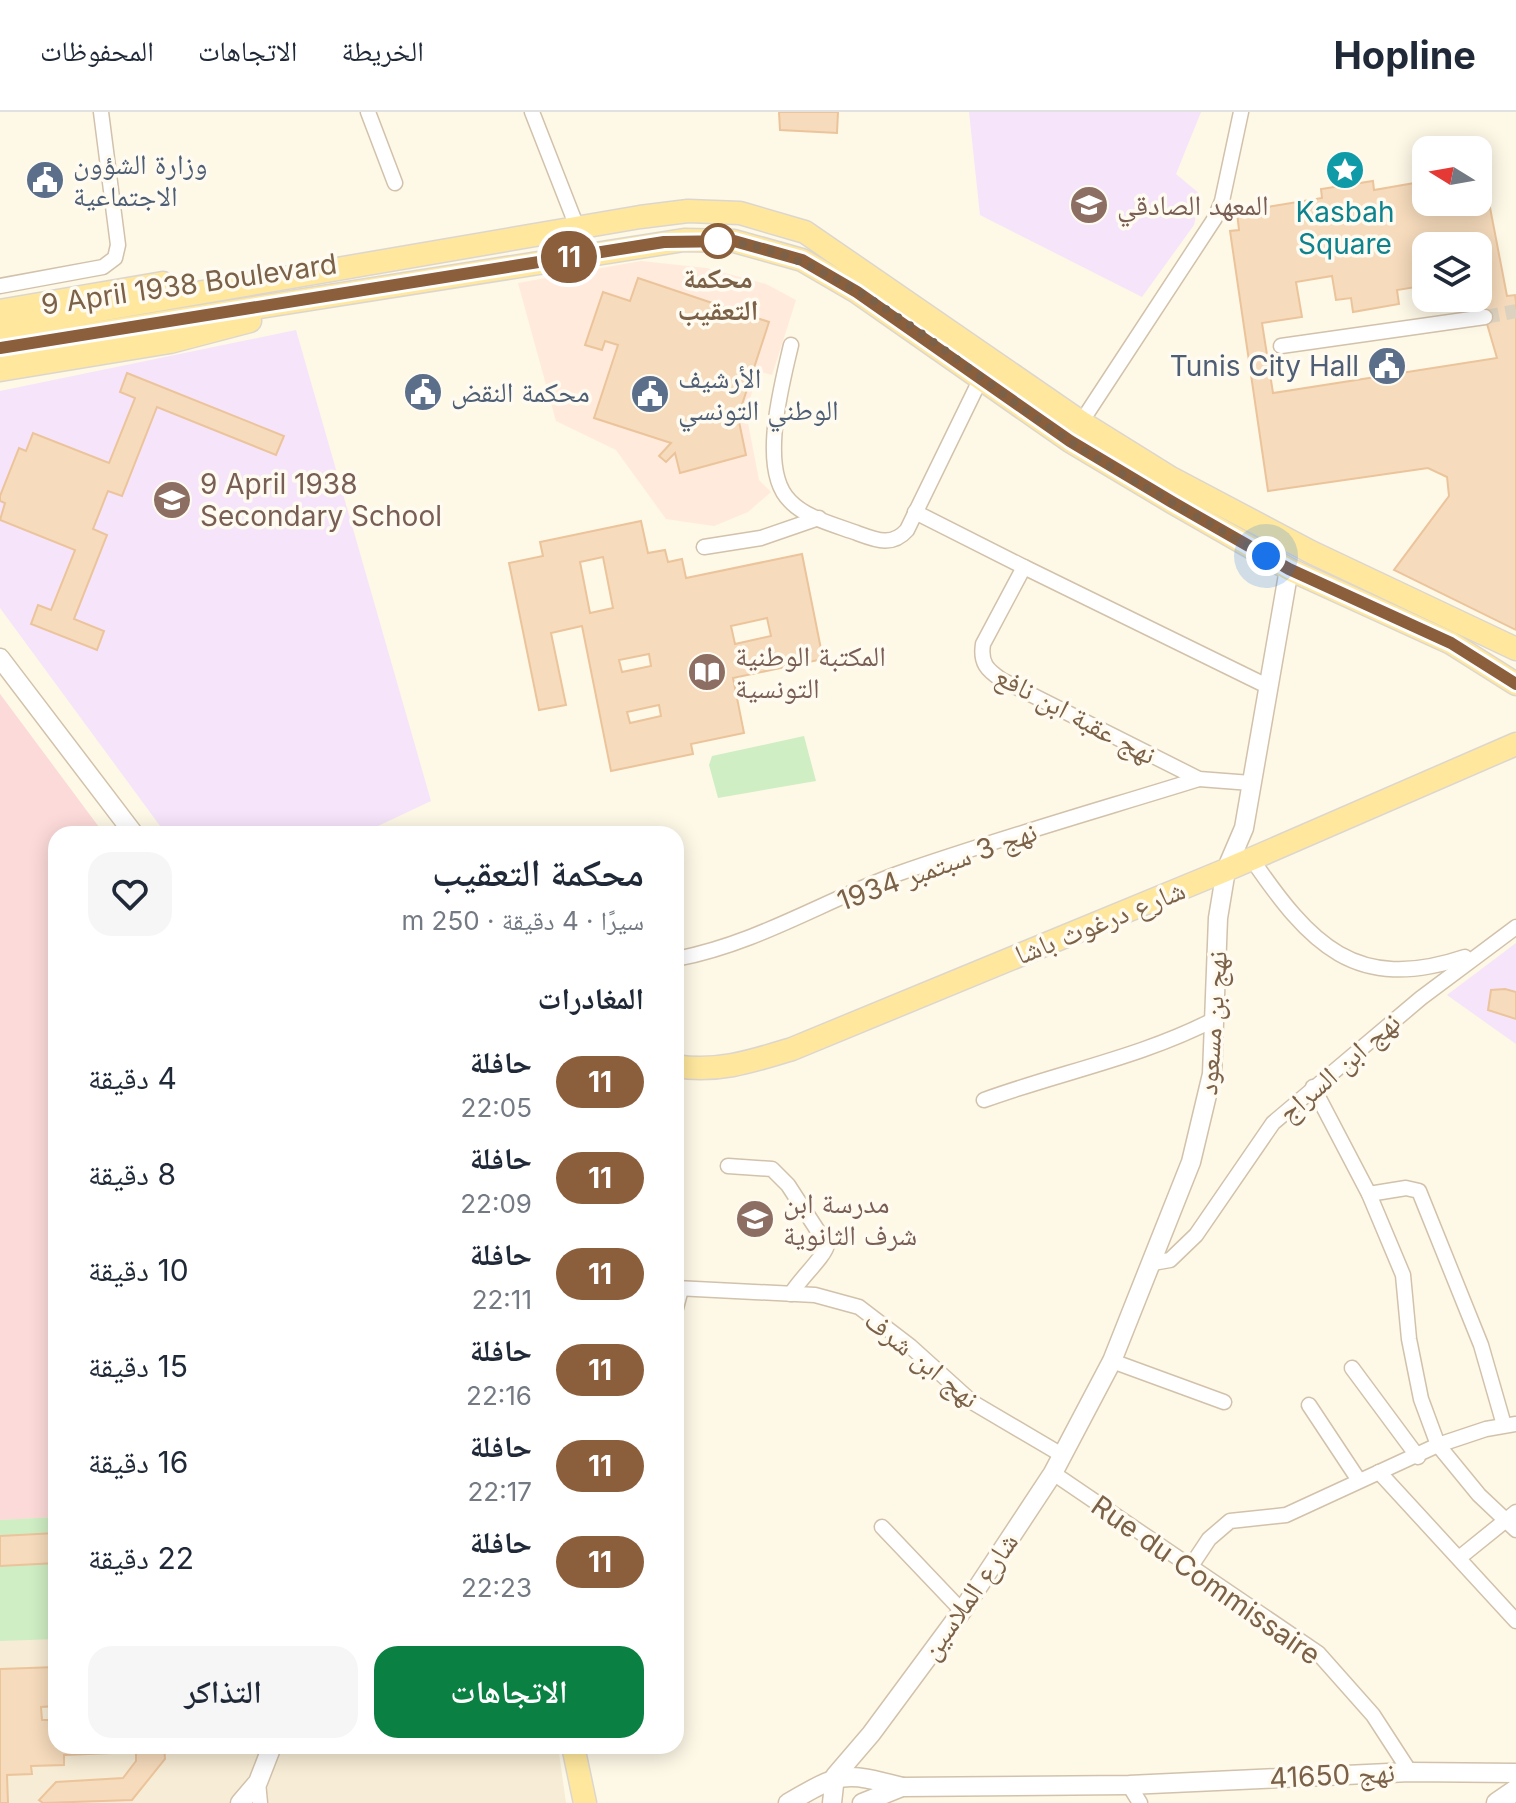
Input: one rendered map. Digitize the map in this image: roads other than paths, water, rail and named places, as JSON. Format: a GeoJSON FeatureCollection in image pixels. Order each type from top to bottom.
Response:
{"type":"FeatureCollection","features":[{"type":"Feature","properties":{"kind":"main road","name":"9 April 1938 Boulevard"},"geometry":{"type":"LineString","coordinates":[[0,327],[577,227],[688,211],[740,213],[805,232],[858,266],[986,369]]}},
{"type":"Feature","properties":{"kind":"main road","name":"9 April 1938 Boulevard"},"geometry":{"type":"LineString","coordinates":[[0,348],[644,245],[684,240],[734,241],[802,260],[986,369],[1289,569],[1451,643],[1516,684]]}},
{"type":"Feature","properties":{"kind":"main road","name":"9 April 1938 Boulevard"},"geometry":{"type":"LineString","coordinates":[[0,311],[146,285],[379,259]]}},
{"type":"Feature","properties":{"kind":"main road","name":"9 April 1938 Boulevard"},"geometry":{"type":"LineString","coordinates":[[0,370],[170,342],[390,286]]}},
{"type":"Feature","properties":{"kind":"main road","name":"9 April 1938 Boulevard"},"geometry":{"type":"LineString","coordinates":[[1076,431],[1338,564],[1516,649]]}},
{"type":"Feature","properties":{"kind":"main road"},"geometry":{"type":"LineString","coordinates":[[1329,587],[1338,564]]}},
{"type":"Feature","properties":{"kind":"main road"},"geometry":{"type":"LineString","coordinates":[[1451,643],[1516,671]]}},
{"type":"Feature","properties":{"kind":"main road","name":"شارع درغوث باشا"},"geometry":{"type":"LineString","coordinates":[[684,1067],[706,1069],[739,1066],[792,1049],[1226,870],[1516,744]]}},
{"type":"Feature","properties":{"kind":"main road"},"geometry":{"type":"LineString","coordinates":[[575,1754],[585,1803]]}},
{"type":"Feature","properties":{"kind":"main road"},"geometry":{"type":"LineString","coordinates":[[1497,1803],[1516,1790]]}},
{"type":"Feature","properties":{"kind":"street"},"geometry":{"type":"LineString","coordinates":[[0,286],[103,267],[115,258],[118,245],[101,112]]}},
{"type":"Feature","properties":{"kind":"street"},"geometry":{"type":"LineString","coordinates":[[368,112],[395,183]]}},
{"type":"Feature","properties":{"kind":"street"},"geometry":{"type":"LineString","coordinates":[[532,112],[577,227]]}},
{"type":"Feature","properties":{"kind":"street"},"geometry":{"type":"LineString","coordinates":[[1076,431],[1215,218],[1222,201],[1241,112]]}},
{"type":"Feature","properties":{"kind":"street"},"geometry":{"type":"LineString","coordinates":[[1281,346],[1485,317]]}},
{"type":"Feature","properties":{"kind":"street"},"geometry":{"type":"LineString","coordinates":[[791,345],[779,394],[774,466],[780,489],[792,503],[819,518],[879,541],[901,537],[986,369]]}},
{"type":"Feature","properties":{"kind":"street"},"geometry":{"type":"LineString","coordinates":[[915,512],[1267,686]]}},
{"type":"Feature","properties":{"kind":"street"},"geometry":{"type":"LineString","coordinates":[[704,547],[761,538],[819,518]]}},
{"type":"Feature","properties":{"kind":"street","name":"نهج عقبة ابن نافع"},"geometry":{"type":"LineString","coordinates":[[1024,567],[983,644],[981,654],[986,669],[1002,680],[1199,779],[1251,783]]}},
{"type":"Feature","properties":{"kind":"street","name":"نهج بن مسعود"},"geometry":{"type":"LineString","coordinates":[[1062,1455],[1112,1361],[1153,1263],[1202,1125],[1212,1074],[1218,918],[1226,870],[1244,828],[1289,569]]}},
{"type":"Feature","properties":{"kind":"street"},"geometry":{"type":"LineString","coordinates":[[0,658],[128,826]]}},
{"type":"Feature","properties":{"kind":"street","name":"نهج 3 سبتمبر 1934"},"geometry":{"type":"LineString","coordinates":[[684,957],[707,953],[787,925],[898,874],[1199,779]]}},
{"type":"Feature","properties":{"kind":"street","name":"نهج ابن السراج"},"geometry":{"type":"LineString","coordinates":[[1251,858],[1281,903],[1309,935],[1353,961],[1410,971],[1477,953]]}},
{"type":"Feature","properties":{"kind":"street","name":"نهج ابن السراج"},"geometry":{"type":"LineString","coordinates":[[1153,1263],[1170,1260],[1196,1235],[1273,1123],[1477,953],[1516,927]]}},
{"type":"Feature","properties":{"kind":"street"},"geometry":{"type":"LineString","coordinates":[[984,1100],[1052,1075],[1163,1045],[1215,1019]]}},
{"type":"Feature","properties":{"kind":"street"},"geometry":{"type":"LineString","coordinates":[[1313,1087],[1369,1194],[1403,1275],[1409,1339],[1421,1399],[1438,1445],[1479,1495],[1513,1521],[1459,1558]]}},
{"type":"Feature","properties":{"kind":"street"},"geometry":{"type":"LineString","coordinates":[[728,1166],[772,1169],[788,1185],[827,1245],[824,1255],[803,1273],[791,1294]]}},
{"type":"Feature","properties":{"kind":"street"},"geometry":{"type":"LineString","coordinates":[[1191,1566],[1209,1539],[1230,1521],[1286,1515],[1326,1498],[1358,1479],[1418,1457],[1438,1445],[1510,1425],[1419,1191],[1406,1188],[1369,1194]]}},
{"type":"Feature","properties":{"kind":"street","name":"نهج ابن شرف"},"geometry":{"type":"LineString","coordinates":[[684,1288],[815,1295],[859,1307],[910,1346],[972,1402],[1062,1455]]}},
{"type":"Feature","properties":{"kind":"street"},"geometry":{"type":"LineString","coordinates":[[1112,1361],[1224,1402]]}},
{"type":"Feature","properties":{"kind":"street"},"geometry":{"type":"LineString","coordinates":[[1352,1368],[1418,1457]]}},
{"type":"Feature","properties":{"kind":"street"},"geometry":{"type":"LineString","coordinates":[[1309,1405],[1358,1479]]}},
{"type":"Feature","properties":{"kind":"street","name":"شارع الملاسين"},"geometry":{"type":"LineString","coordinates":[[791,1801],[835,1776],[871,1734],[962,1611],[1062,1455]]}},
{"type":"Feature","properties":{"kind":"street"},"geometry":{"type":"LineString","coordinates":[[1379,1472],[1516,1621]]}},
{"type":"Feature","properties":{"kind":"street","name":"Rue du Commissaire"},"geometry":{"type":"LineString","coordinates":[[1053,1473],[1104,1511],[1318,1653],[1373,1715],[1410,1772]]}},
{"type":"Feature","properties":{"kind":"street"},"geometry":{"type":"LineString","coordinates":[[882,1527],[962,1611]]}},
{"type":"Feature","properties":{"kind":"street","name":"شارع الملاسين"},"geometry":{"type":"LineString","coordinates":[[861,1803],[871,1734]]}},
{"type":"Feature","properties":{"kind":"street"},"geometry":{"type":"LineString","coordinates":[[240,1803],[258,1782],[269,1754]]}},
{"type":"Feature","properties":{"kind":"street","name":"نهج 41650"},"geometry":{"type":"LineString","coordinates":[[861,1803],[902,1787],[1129,1785],[1410,1772],[1516,1773]]}},
{"type":"Feature","properties":{"kind":"street"},"geometry":{"type":"LineString","coordinates":[[832,1803],[835,1776],[863,1777],[902,1787]]}},
{"type":"Feature","properties":{"kind":"street"},"geometry":{"type":"LineString","coordinates":[[258,1782],[260,1803]]}},
{"type":"Feature","properties":{"kind":"street"},"geometry":{"type":"LineString","coordinates":[[1129,1785],[1140,1803]]}},
{"type":"Feature","properties":{"kind":"street"},"geometry":{"type":"LineString","coordinates":[[791,1801],[814,1803]]}},
{"type":"Feature","properties":{"kind":"tunnel"},"geometry":{"type":"LineString","coordinates":[[1485,317],[1516,311]]}},
{"type":"Feature","properties":{"kind":"place","name":"Kasbah Square"},"geometry":{"type":"Point","coordinates":[1345,170]}},
{"type":"Feature","properties":{"kind":"place","name":"وزارة الشؤون الاجتماعية"},"geometry":{"type":"Point","coordinates":[45,180]}},
{"type":"Feature","properties":{"kind":"place","name":"المعهد الصادقي"},"geometry":{"type":"Point","coordinates":[1089,205]}},
{"type":"Feature","properties":{"kind":"place","name":"محكمة التعقيب"},"geometry":{"type":"Point","coordinates":[718,241]}},
{"type":"Feature","properties":{"kind":"place","name":"Tunis City Hall"},"geometry":{"type":"Point","coordinates":[1387,366]}},
{"type":"Feature","properties":{"kind":"place","name":"محكمة النقض"},"geometry":{"type":"Point","coordinates":[423,392]}},
{"type":"Feature","properties":{"kind":"place","name":"الأرشيف الوطني التونسي"},"geometry":{"type":"Point","coordinates":[650,394]}},
{"type":"Feature","properties":{"kind":"place","name":"9 April 1938 Secondary School"},"geometry":{"type":"Point","coordinates":[172,500]}},
{"type":"Feature","properties":{"kind":"place","name":"المكتبة الوطنية التونسية"},"geometry":{"type":"Point","coordinates":[707,672]}},
{"type":"Feature","properties":{"kind":"place","name":"مدرسة ابن شرف الثانوية"},"geometry":{"type":"Point","coordinates":[755,1219]}}]}
